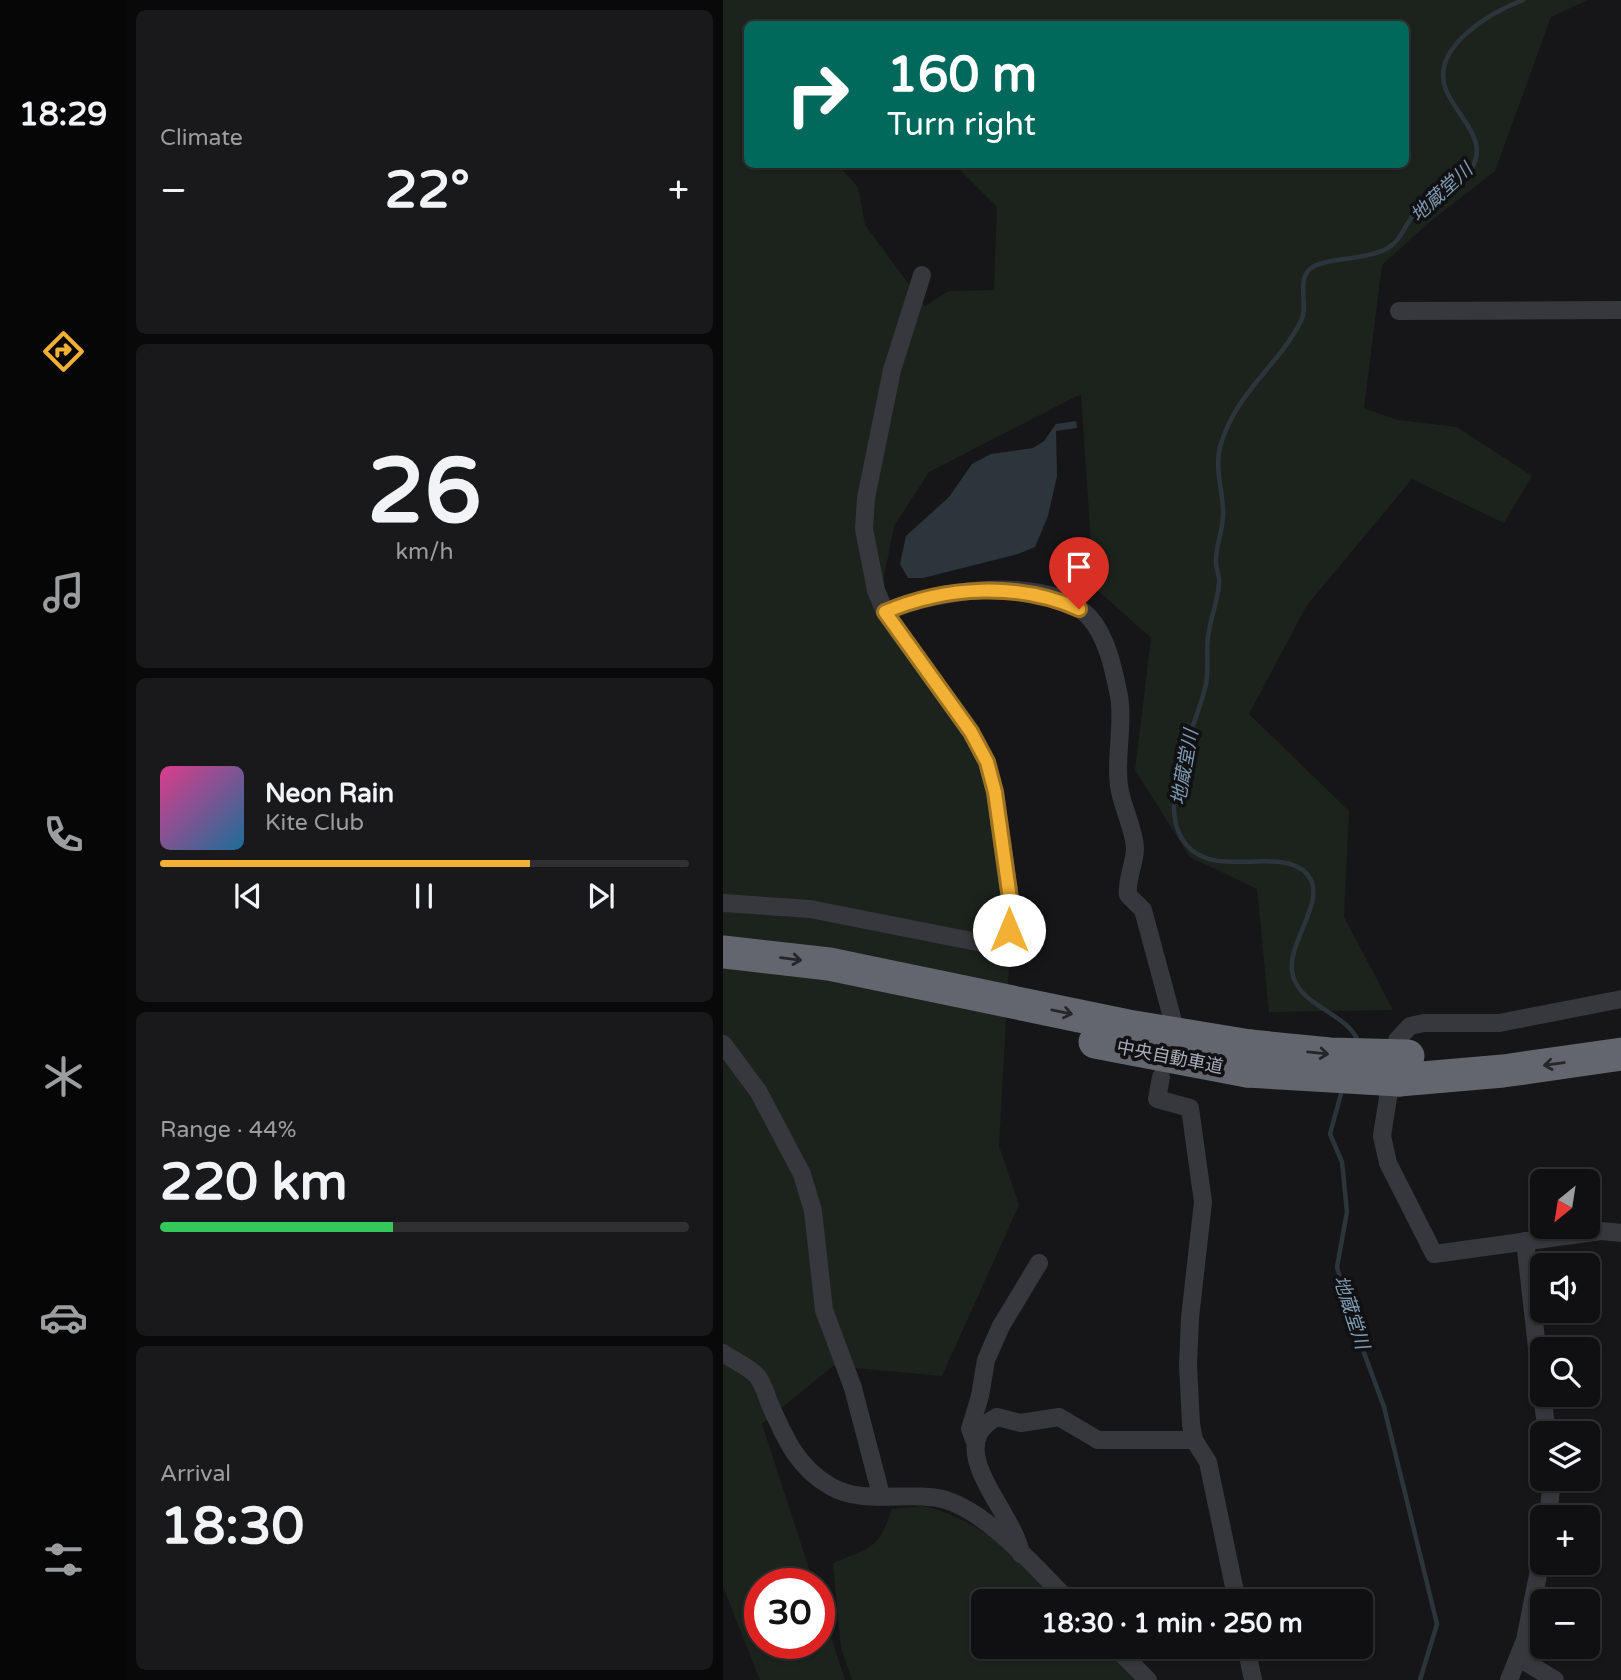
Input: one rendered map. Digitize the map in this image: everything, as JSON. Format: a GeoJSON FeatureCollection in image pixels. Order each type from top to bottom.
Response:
{"type":"FeatureCollection","features":[{"type":"Feature","properties":{"kind":"highway","name":"中央自動車道"},"geometry":{"type":"LineString","coordinates":[[723,951],[829,964],[1128,1026],[1248,1059]]}},
{"type":"Feature","properties":{"kind":"highway","name":"中央自動車道"},"geometry":{"type":"LineString","coordinates":[[723,974],[838,987],[1157,1055],[1503,1071],[1621,1054]]}},
{"type":"Feature","properties":{"kind":"highway","name":"中央自動車道"},"geometry":{"type":"LineString","coordinates":[[1403,1068],[1505,1048],[1621,1031]]}},
{"type":"Feature","properties":{"kind":"street"},"geometry":{"type":"LineString","coordinates":[[723,903],[811,909],[982,943],[999,941],[1009,930],[1010,901],[995,792],[987,762],[971,732],[885,612],[876,590],[864,528],[866,498],[892,370],[922,275]]}},
{"type":"Feature","properties":{"kind":"street"},"geometry":{"type":"LineString","coordinates":[[1399,311],[1621,310]]}},
{"type":"Feature","properties":{"kind":"street"},"geometry":{"type":"LineString","coordinates":[[885,612],[956,592],[1027,591],[1079,609],[1097,627],[1105,643],[1119,695],[1122,731],[1119,786],[1135,848],[1128,895],[1143,910],[1173,1021]]}},
{"type":"Feature","properties":{"kind":"street"},"geometry":{"type":"LineString","coordinates":[[1621,999],[1499,1023],[1424,1023],[1410,1026],[1397,1040],[1382,1136],[1388,1163],[1434,1254],[1601,1231],[1621,1233]]}},
{"type":"Feature","properties":{"kind":"street"},"geometry":{"type":"LineString","coordinates":[[723,1044],[758,1091],[802,1174],[813,1211],[824,1310],[853,1388],[881,1495]]}},
{"type":"Feature","properties":{"kind":"street"},"geometry":{"type":"LineString","coordinates":[[1161,1077],[1157,1099],[1190,1108],[1201,1176],[1203,1202],[1188,1365],[1194,1440],[1208,1462],[1234,1589]]}},
{"type":"Feature","properties":{"kind":"street"},"geometry":{"type":"LineString","coordinates":[[1525,1241],[1536,1337]]}},
{"type":"Feature","properties":{"kind":"street"},"geometry":{"type":"LineString","coordinates":[[1021,1554],[1018,1538],[975,1457],[970,1429],[980,1396],[986,1360],[1001,1326],[1040,1262]]}},
{"type":"Feature","properties":{"kind":"street"},"geometry":{"type":"LineString","coordinates":[[723,1353],[758,1377],[787,1443],[802,1466],[833,1488],[853,1494],[919,1496],[946,1501],[976,1516],[1057,1589]]}},
{"type":"Feature","properties":{"kind":"street"},"geometry":{"type":"LineString","coordinates":[[974,1440],[985,1423],[997,1417],[1021,1423],[1059,1417],[1072,1422],[1098,1440],[1194,1440]]}},
{"type":"Feature","properties":{"kind":"street"},"geometry":{"type":"LineString","coordinates":[[1509,1680],[1519,1658],[1538,1575]]}},
{"type":"Feature","properties":{"kind":"street"},"geometry":{"type":"LineString","coordinates":[[1519,1658],[1555,1680]]}},
{"type":"Feature","properties":{"kind":"street"},"geometry":{"type":"LineString","coordinates":[[1127,1659],[1148,1680]]}},
{"type":"Feature","properties":{"kind":"street"},"geometry":{"type":"LineString","coordinates":[[1249,1659],[1253,1680]]}},
{"type":"Feature","properties":{"kind":"shaded area"},"geometry":{"type":"Polygon","coordinates":[[[723,0],[1588,0],[1551,17],[1495,171],[1431,221],[1382,265],[1364,408],[1397,420],[1457,427],[1532,476],[1504,523],[1412,479],[1307,605],[1249,714],[1349,811],[1344,917],[1393,1010],[1269,1012],[1257,889],[1190,857],[1135,770],[1151,638],[1094,587],[1081,394],[929,472],[894,526],[878,608],[981,759],[1010,947],[999,1146],[1019,1205],[942,1376],[833,1366],[762,1424],[809,1568],[744,1568],[744,1640],[723,1587],[723,903],[738,902],[723,894],[723,0]]]}},
{"type":"Feature","properties":{"kind":"shaded area"},"geometry":{"type":"Polygon","coordinates":[[[1076,421],[1077,428],[1056,431],[1057,476],[1048,516],[1035,547],[1018,554],[923,578],[908,578],[900,564],[906,536],[949,497],[972,464],[991,454],[1033,448],[1044,441],[1056,424],[1076,421]]]}},
{"type":"Feature","properties":{"kind":"shaded area"},"geometry":{"type":"Polygon","coordinates":[[[923,1506],[963,1520],[999,1543],[1051,1589],[971,1589],[971,1659],[1120,1659],[1140,1680],[852,1680],[841,1648],[833,1563],[872,1545],[882,1532],[892,1509],[923,1506]]]}},
{"type":"Feature","properties":{"kind":"shaded area"},"geometry":{"type":"Polygon","coordinates":[[[835,1649],[845,1680],[760,1680],[752,1659],[835,1659],[835,1649]]]}},
{"type":"Feature","properties":{"kind":"waterway","name":"地蔵堂川"},"geometry":{"type":"LineString","coordinates":[[1359,1043],[1344,1023],[1303,993],[1292,971],[1292,959],[1313,895],[1313,884],[1307,874],[1294,865],[1279,862],[1225,862],[1208,859],[1193,851],[1181,837],[1175,820],[1176,781],[1206,684],[1208,637],[1218,590],[1216,557],[1223,515],[1218,456],[1227,427],[1236,410],[1301,321],[1304,280],[1310,269],[1325,262],[1368,255],[1388,248],[1422,205],[1457,184],[1472,168],[1477,156],[1476,145],[1446,90],[1443,74],[1447,59],[1455,46],[1481,22],[1523,0]]}},
{"type":"Feature","properties":{"kind":"waterway","name":"地蔵堂川"},"geometry":{"type":"LineString","coordinates":[[1342,1090],[1330,1134],[1342,1162],[1347,1212],[1337,1267],[1352,1320],[1384,1407],[1437,1624],[1420,1680]]}},
{"type":"Feature","properties":{"kind":"route"},"geometry":{"type":"LineString","coordinates":[[1009,930],[1012,913],[995,792],[987,762],[971,732],[918,662],[885,612],[956,592],[1000,590],[1027,591],[1054,597],[1079,609]]}}]}
